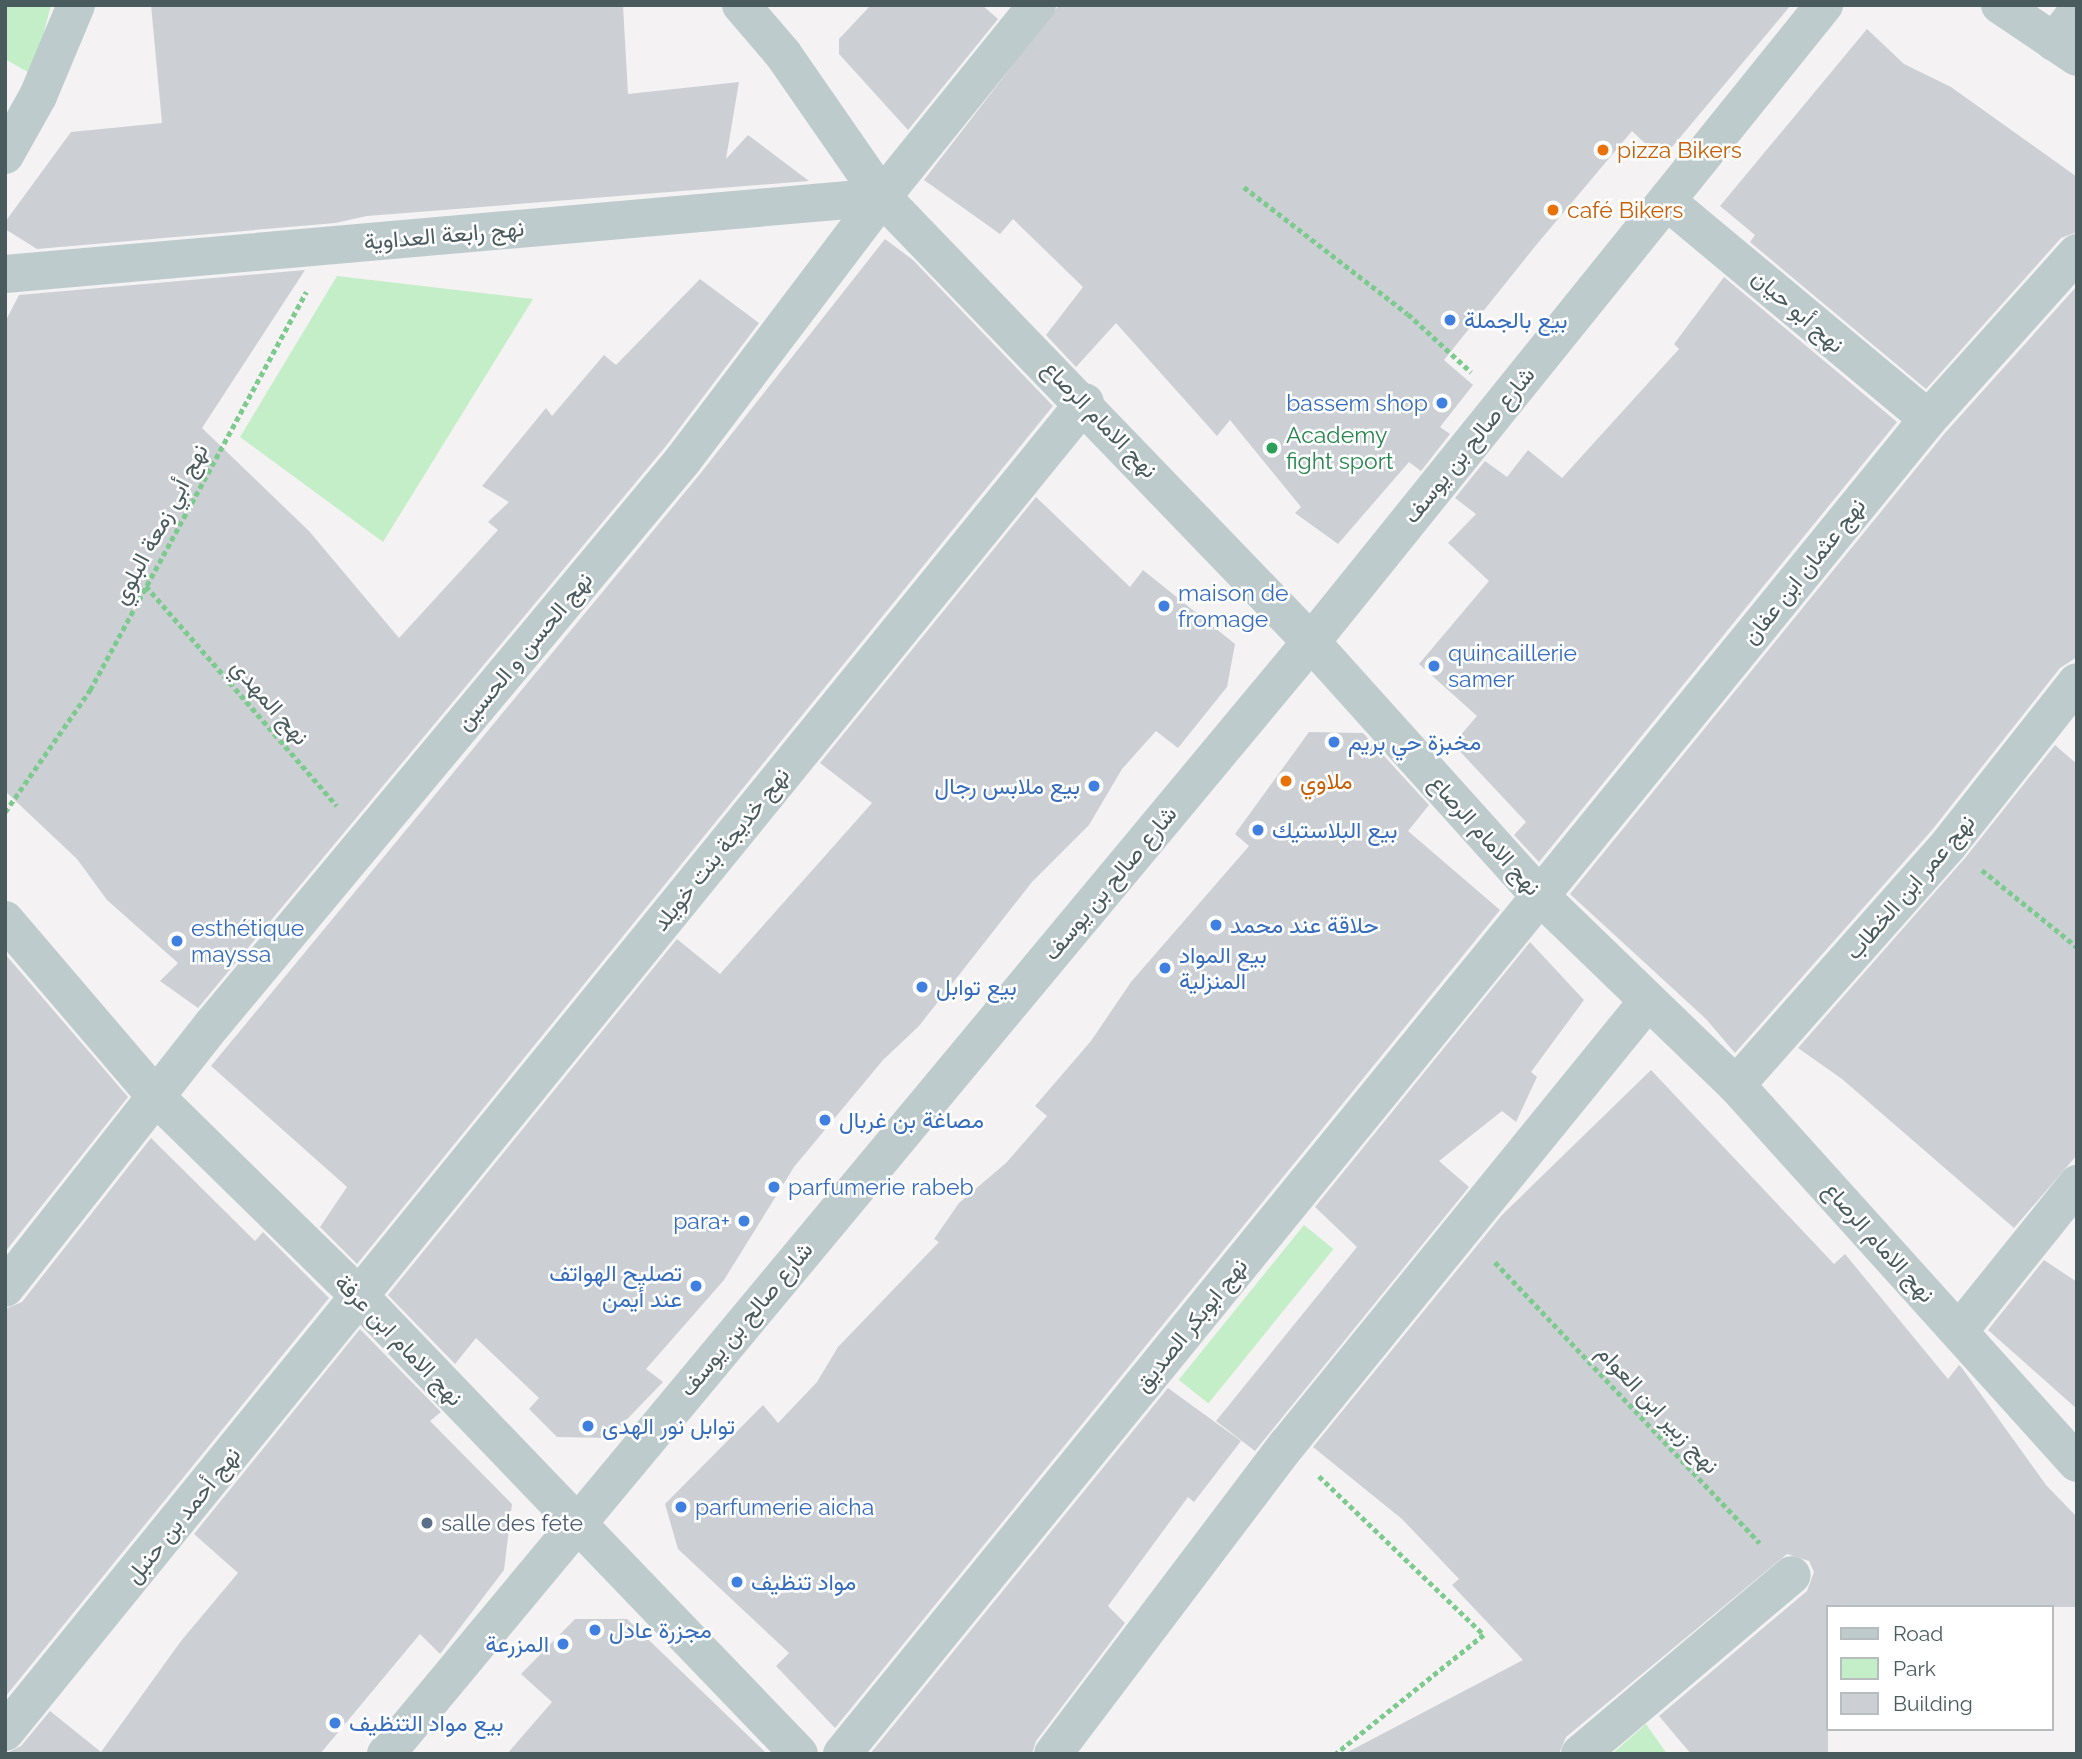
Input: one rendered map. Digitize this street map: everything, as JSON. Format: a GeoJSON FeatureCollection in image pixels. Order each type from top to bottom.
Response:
{"type":"FeatureCollection","features":[{"type":"Feature","properties":{"kind":"street"},"geometry":{"type":"LineString","coordinates":[[5,155],[38,96],[76,5]]}},
{"type":"Feature","properties":{"kind":"street","name":"نهج الامام الرصاع"},"geometry":{"type":"LineString","coordinates":[[741,5],[783,54],[882,197],[1085,402],[1311,642],[1540,896],[1736,1085],[2077,1464]]}},
{"type":"Feature","properties":{"kind":"street","name":"نهج الحسن و الحسين"},"geometry":{"type":"LineString","coordinates":[[5,1288],[158,1099],[213,1024],[683,460],[882,197],[1037,5]]}},
{"type":"Feature","properties":{"kind":"street","name":"شارع صالح بن يوسف"},"geometry":{"type":"LineString","coordinates":[[386,1754],[1311,642],[1503,402],[1669,202],[1824,5]]}},
{"type":"Feature","properties":{"kind":"street"},"geometry":{"type":"LineString","coordinates":[[2000,5],[2069,37]]}},
{"type":"Feature","properties":{"kind":"street","name":"نهج رابعة العداوية"},"geometry":{"type":"LineString","coordinates":[[5,274],[882,197]]}},
{"type":"Feature","properties":{"kind":"street","name":"نهج أبو حيان"},"geometry":{"type":"LineString","coordinates":[[1669,202],[1928,419]]}},
{"type":"Feature","properties":{"kind":"street","name":"نهج عثمان ابن عفان"},"geometry":{"type":"LineString","coordinates":[[1540,896],[1928,419],[2077,253]]}},
{"type":"Feature","properties":{"kind":"street","name":"نهج خديجة بنت خويلد"},"geometry":{"type":"LineString","coordinates":[[361,1298],[1085,402]]}},
{"type":"Feature","properties":{"kind":"street","name":"نهج عمر ابن الخطاب"},"geometry":{"type":"LineString","coordinates":[[1736,1085],[1950,844],[2077,682]]}},
{"type":"Feature","properties":{"kind":"street","name":"نهج ابوبكر الصديق"},"geometry":{"type":"LineString","coordinates":[[842,1754],[1540,896]]}},
{"type":"Feature","properties":{"kind":"street","name":"نهج الامام ابن عرفة"},"geometry":{"type":"LineString","coordinates":[[5,920],[158,1099],[361,1298],[575,1524],[799,1754]]}},
{"type":"Feature","properties":{"kind":"street"},"geometry":{"type":"LineString","coordinates":[[1053,1754],[1287,1446],[1647,1002]]}},
{"type":"Feature","properties":{"kind":"street"},"geometry":{"type":"LineString","coordinates":[[1959,1331],[2077,1184]]}},
{"type":"Feature","properties":{"kind":"street","name":"نهج أحمد بن حنبل"},"geometry":{"type":"LineString","coordinates":[[5,1732],[361,1298]]}},
{"type":"Feature","properties":{"kind":"street"},"geometry":{"type":"LineString","coordinates":[[1580,1754],[1792,1575]]}},
{"type":"Feature","properties":{"kind":"path"},"geometry":{"type":"LineString","coordinates":[[1244,187],[1408,314],[1503,402]]}},
{"type":"Feature","properties":{"kind":"path","name":"نهج أبي زمعة البلوي"},"geometry":{"type":"LineString","coordinates":[[5,812],[90,690],[332,244]]}},
{"type":"Feature","properties":{"kind":"path","name":"نهج المهدي"},"geometry":{"type":"LineString","coordinates":[[146,586],[368,841]]}},
{"type":"Feature","properties":{"kind":"path"},"geometry":{"type":"LineString","coordinates":[[1950,844],[2077,947]]}},
{"type":"Feature","properties":{"kind":"path","name":"نهج زبير ابن العوام"},"geometry":{"type":"LineString","coordinates":[[1463,1228],[1792,1575]]}},
{"type":"Feature","properties":{"kind":"path"},"geometry":{"type":"LineString","coordinates":[[1287,1446],[1484,1635],[1336,1754]]}},
{"type":"Feature","properties":{"kind":"green space"},"geometry":{"type":"Polygon","coordinates":[[[5,5],[51,5],[33,75],[5,59],[5,5]]]}},
{"type":"Feature","properties":{"kind":"green space"},"geometry":{"type":"Polygon","coordinates":[[[337,276],[533,299],[383,542],[240,437],[337,276]]]}},
{"type":"Feature","properties":{"kind":"green space"},"geometry":{"type":"Polygon","coordinates":[[[1304,1225],[1334,1249],[1208,1404],[1179,1380],[1304,1225]]]}},
{"type":"Feature","properties":{"kind":"green space"},"geometry":{"type":"Polygon","coordinates":[[[1646,1724],[1667,1754],[1612,1754],[1646,1724]]]}},
{"type":"Feature","properties":{"kind":"building"},"geometry":{"type":"Polygon","coordinates":[[[151,5],[623,5],[628,94],[739,82],[726,159],[748,135],[809,181],[367,216],[335,223],[37,249],[5,229],[5,222],[71,132],[162,123],[151,5]]]}},
{"type":"Feature","properties":{"kind":"building"},"geometry":{"type":"Polygon","coordinates":[[[871,5],[982,5],[998,19],[908,130],[839,54],[839,39],[871,5]]]}},
{"type":"Feature","properties":{"kind":"building"},"geometry":{"type":"Polygon","coordinates":[[[1059,5],[1791,5],[1662,159],[1632,131],[1537,244],[1444,360],[1473,385],[1440,427],[1450,434],[1421,471],[1409,462],[1338,544],[1295,513],[1301,507],[1230,420],[1217,436],[1116,323],[1076,367],[1046,335],[1083,287],[1013,219],[1000,234],[924,180],[1059,5]]]}},
{"type":"Feature","properties":{"kind":"building"},"geometry":{"type":"Polygon","coordinates":[[[1867,29],[1904,64],[1951,87],[2077,177],[2077,232],[2061,238],[1926,389],[1750,242],[1755,235],[1720,206],[1867,29]]]}},
{"type":"Feature","properties":{"kind":"building"},"geometry":{"type":"Polygon","coordinates":[[[885,239],[913,260],[1053,406],[357,1264],[320,1227],[347,1187],[211,1066],[700,474],[885,239]]]}},
{"type":"Feature","properties":{"kind":"building"},"geometry":{"type":"Polygon","coordinates":[[[305,270],[202,428],[309,531],[399,638],[498,530],[488,522],[509,502],[482,486],[546,408],[552,416],[604,355],[616,365],[700,279],[759,323],[666,446],[198,1008],[160,981],[178,963],[107,900],[77,859],[5,791],[5,322],[19,295],[305,270]]]}},
{"type":"Feature","properties":{"kind":"building"},"geometry":{"type":"Polygon","coordinates":[[[1724,277],[1897,422],[1539,862],[1514,835],[1526,822],[1453,744],[1477,716],[1419,664],[1489,581],[1448,543],[1476,514],[1455,498],[1485,461],[1507,477],[1528,450],[1562,478],[1679,349],[1674,344],[1724,277]]]}},
{"type":"Feature","properties":{"kind":"building"},"geometry":{"type":"Polygon","coordinates":[[[2077,286],[2077,657],[2060,668],[1932,830],[1735,1053],[1706,1019],[1570,894],[1945,433],[2077,286]]]}},
{"type":"Feature","properties":{"kind":"building"},"geometry":{"type":"Polygon","coordinates":[[[1036,497],[1130,587],[1143,570],[1235,644],[1227,687],[1178,748],[1156,731],[1122,769],[1089,825],[1032,882],[919,1026],[883,1060],[794,1167],[724,1280],[646,1369],[663,1382],[609,1438],[557,1437],[529,1409],[539,1398],[476,1338],[455,1364],[388,1295],[677,939],[720,974],[872,803],[820,763],[1036,497]]]}},
{"type":"Feature","properties":{"kind":"building"},"geometry":{"type":"Polygon","coordinates":[[[1309,732],[1363,733],[1429,805],[1408,831],[1500,910],[835,1728],[776,1666],[789,1653],[678,1549],[665,1504],[763,1405],[778,1423],[817,1382],[838,1347],[939,1242],[934,1239],[959,1203],[1006,1163],[1047,1116],[1035,1106],[1091,1041],[1131,982],[1249,846],[1235,834],[1309,732]]]}},
{"type":"Feature","properties":{"kind":"building"},"geometry":{"type":"Polygon","coordinates":[[[2055,745],[2077,764],[2077,1155],[2014,1228],[1842,1079],[1798,1048],[1965,858],[2055,745]]]}},
{"type":"Feature","properties":{"kind":"building"},"geometry":{"type":"Polygon","coordinates":[[[1530,942],[1584,1000],[1531,1072],[1537,1077],[1516,1122],[1502,1111],[1439,1161],[1469,1187],[1255,1451],[1216,1421],[1357,1247],[1315,1207],[1530,942]]]}},
{"type":"Feature","properties":{"kind":"building"},"geometry":{"type":"Polygon","coordinates":[[[5,954],[128,1097],[5,1252],[5,954]]]}},
{"type":"Feature","properties":{"kind":"building"},"geometry":{"type":"Polygon","coordinates":[[[1651,1070],[1834,1264],[1845,1254],[1948,1379],[1959,1365],[1962,1368],[2046,1485],[2077,1517],[2077,1607],[1826,1605],[1828,1754],[1691,1754],[1659,1716],[1807,1591],[1814,1572],[1809,1561],[1787,1554],[1566,1737],[1559,1754],[1344,1754],[1523,1660],[1452,1585],[1459,1579],[1402,1519],[1313,1447],[1502,1215],[1651,1070]]]}},
{"type":"Feature","properties":{"kind":"building"},"geometry":{"type":"Polygon","coordinates":[[[151,1138],[255,1241],[263,1232],[329,1298],[5,1697],[5,1309],[22,1302],[151,1138]]]}},
{"type":"Feature","properties":{"kind":"building"},"geometry":{"type":"Polygon","coordinates":[[[2044,1260],[2077,1282],[2077,1409],[1988,1330],[2044,1260]]]}},
{"type":"Feature","properties":{"kind":"building"},"geometry":{"type":"Polygon","coordinates":[[[360,1329],[441,1412],[430,1421],[512,1504],[504,1570],[440,1654],[420,1634],[320,1754],[5,1754],[21,1746],[50,1711],[101,1752],[181,1641],[238,1573],[194,1534],[360,1329]]]}},
{"type":"Feature","properties":{"kind":"building"},"geometry":{"type":"Polygon","coordinates":[[[1168,1388],[1241,1441],[1194,1502],[1188,1497],[1108,1606],[1125,1623],[1036,1741],[1032,1754],[870,1754],[1168,1388]]]}},
{"type":"Feature","properties":{"kind":"building"},"geometry":{"type":"Polygon","coordinates":[[[575,1619],[627,1619],[767,1754],[507,1754],[552,1702],[521,1674],[575,1619]]]}},
{"type":"Feature","properties":{"kind":"place","name":"pizza Bikers"},"geometry":{"type":"Point","coordinates":[1603,150]}},
{"type":"Feature","properties":{"kind":"place","name":"café Bikers"},"geometry":{"type":"Point","coordinates":[1553,210]}},
{"type":"Feature","properties":{"kind":"place","name":"بيع بالجملة"},"geometry":{"type":"Point","coordinates":[1450,320]}},
{"type":"Feature","properties":{"kind":"place","name":"bassem shop"},"geometry":{"type":"Point","coordinates":[1442,403]}},
{"type":"Feature","properties":{"kind":"place","name":"Academy fight sport"},"geometry":{"type":"Point","coordinates":[1272,448]}},
{"type":"Feature","properties":{"kind":"place","name":"maison de fromage"},"geometry":{"type":"Point","coordinates":[1164,606]}},
{"type":"Feature","properties":{"kind":"place","name":"quincaillerie samer"},"geometry":{"type":"Point","coordinates":[1434,666]}},
{"type":"Feature","properties":{"kind":"place","name":"مخبزة حي بريم"},"geometry":{"type":"Point","coordinates":[1334,742]}},
{"type":"Feature","properties":{"kind":"place","name":"ملاوي"},"geometry":{"type":"Point","coordinates":[1286,781]}},
{"type":"Feature","properties":{"kind":"place","name":"بيع ملابس رجال"},"geometry":{"type":"Point","coordinates":[1094,786]}},
{"type":"Feature","properties":{"kind":"place","name":"بيع البلاستيك"},"geometry":{"type":"Point","coordinates":[1258,830]}},
{"type":"Feature","properties":{"kind":"place","name":"حلاقة عند محمد"},"geometry":{"type":"Point","coordinates":[1216,925]}},
{"type":"Feature","properties":{"kind":"place","name":"esthétique mayssa"},"geometry":{"type":"Point","coordinates":[177,941]}},
{"type":"Feature","properties":{"kind":"place","name":"بيع المواد المنزلية"},"geometry":{"type":"Point","coordinates":[1165,968]}},
{"type":"Feature","properties":{"kind":"place","name":"بيع توابل"},"geometry":{"type":"Point","coordinates":[922,987]}},
{"type":"Feature","properties":{"kind":"place","name":"مصاغة بن غربال"},"geometry":{"type":"Point","coordinates":[825,1120]}},
{"type":"Feature","properties":{"kind":"place","name":"parfumerie rabeb"},"geometry":{"type":"Point","coordinates":[774,1187]}},
{"type":"Feature","properties":{"kind":"place","name":"para+"},"geometry":{"type":"Point","coordinates":[744,1221]}},
{"type":"Feature","properties":{"kind":"place","name":"تصليح الهواتف عند أيمن"},"geometry":{"type":"Point","coordinates":[696,1286]}},
{"type":"Feature","properties":{"kind":"place","name":"توابل نور الهدى"},"geometry":{"type":"Point","coordinates":[588,1426]}},
{"type":"Feature","properties":{"kind":"place","name":"parfumerie aicha"},"geometry":{"type":"Point","coordinates":[681,1507]}},
{"type":"Feature","properties":{"kind":"place","name":"salle des fete"},"geometry":{"type":"Point","coordinates":[427,1523]}},
{"type":"Feature","properties":{"kind":"place","name":"مواد تنظيف"},"geometry":{"type":"Point","coordinates":[737,1582]}},
{"type":"Feature","properties":{"kind":"place","name":"مجزرة عادل"},"geometry":{"type":"Point","coordinates":[595,1630]}},
{"type":"Feature","properties":{"kind":"place","name":"المزرعة"},"geometry":{"type":"Point","coordinates":[563,1644]}},
{"type":"Feature","properties":{"kind":"place","name":"بيع مواد التنظيف"},"geometry":{"type":"Point","coordinates":[335,1723]}}]}
